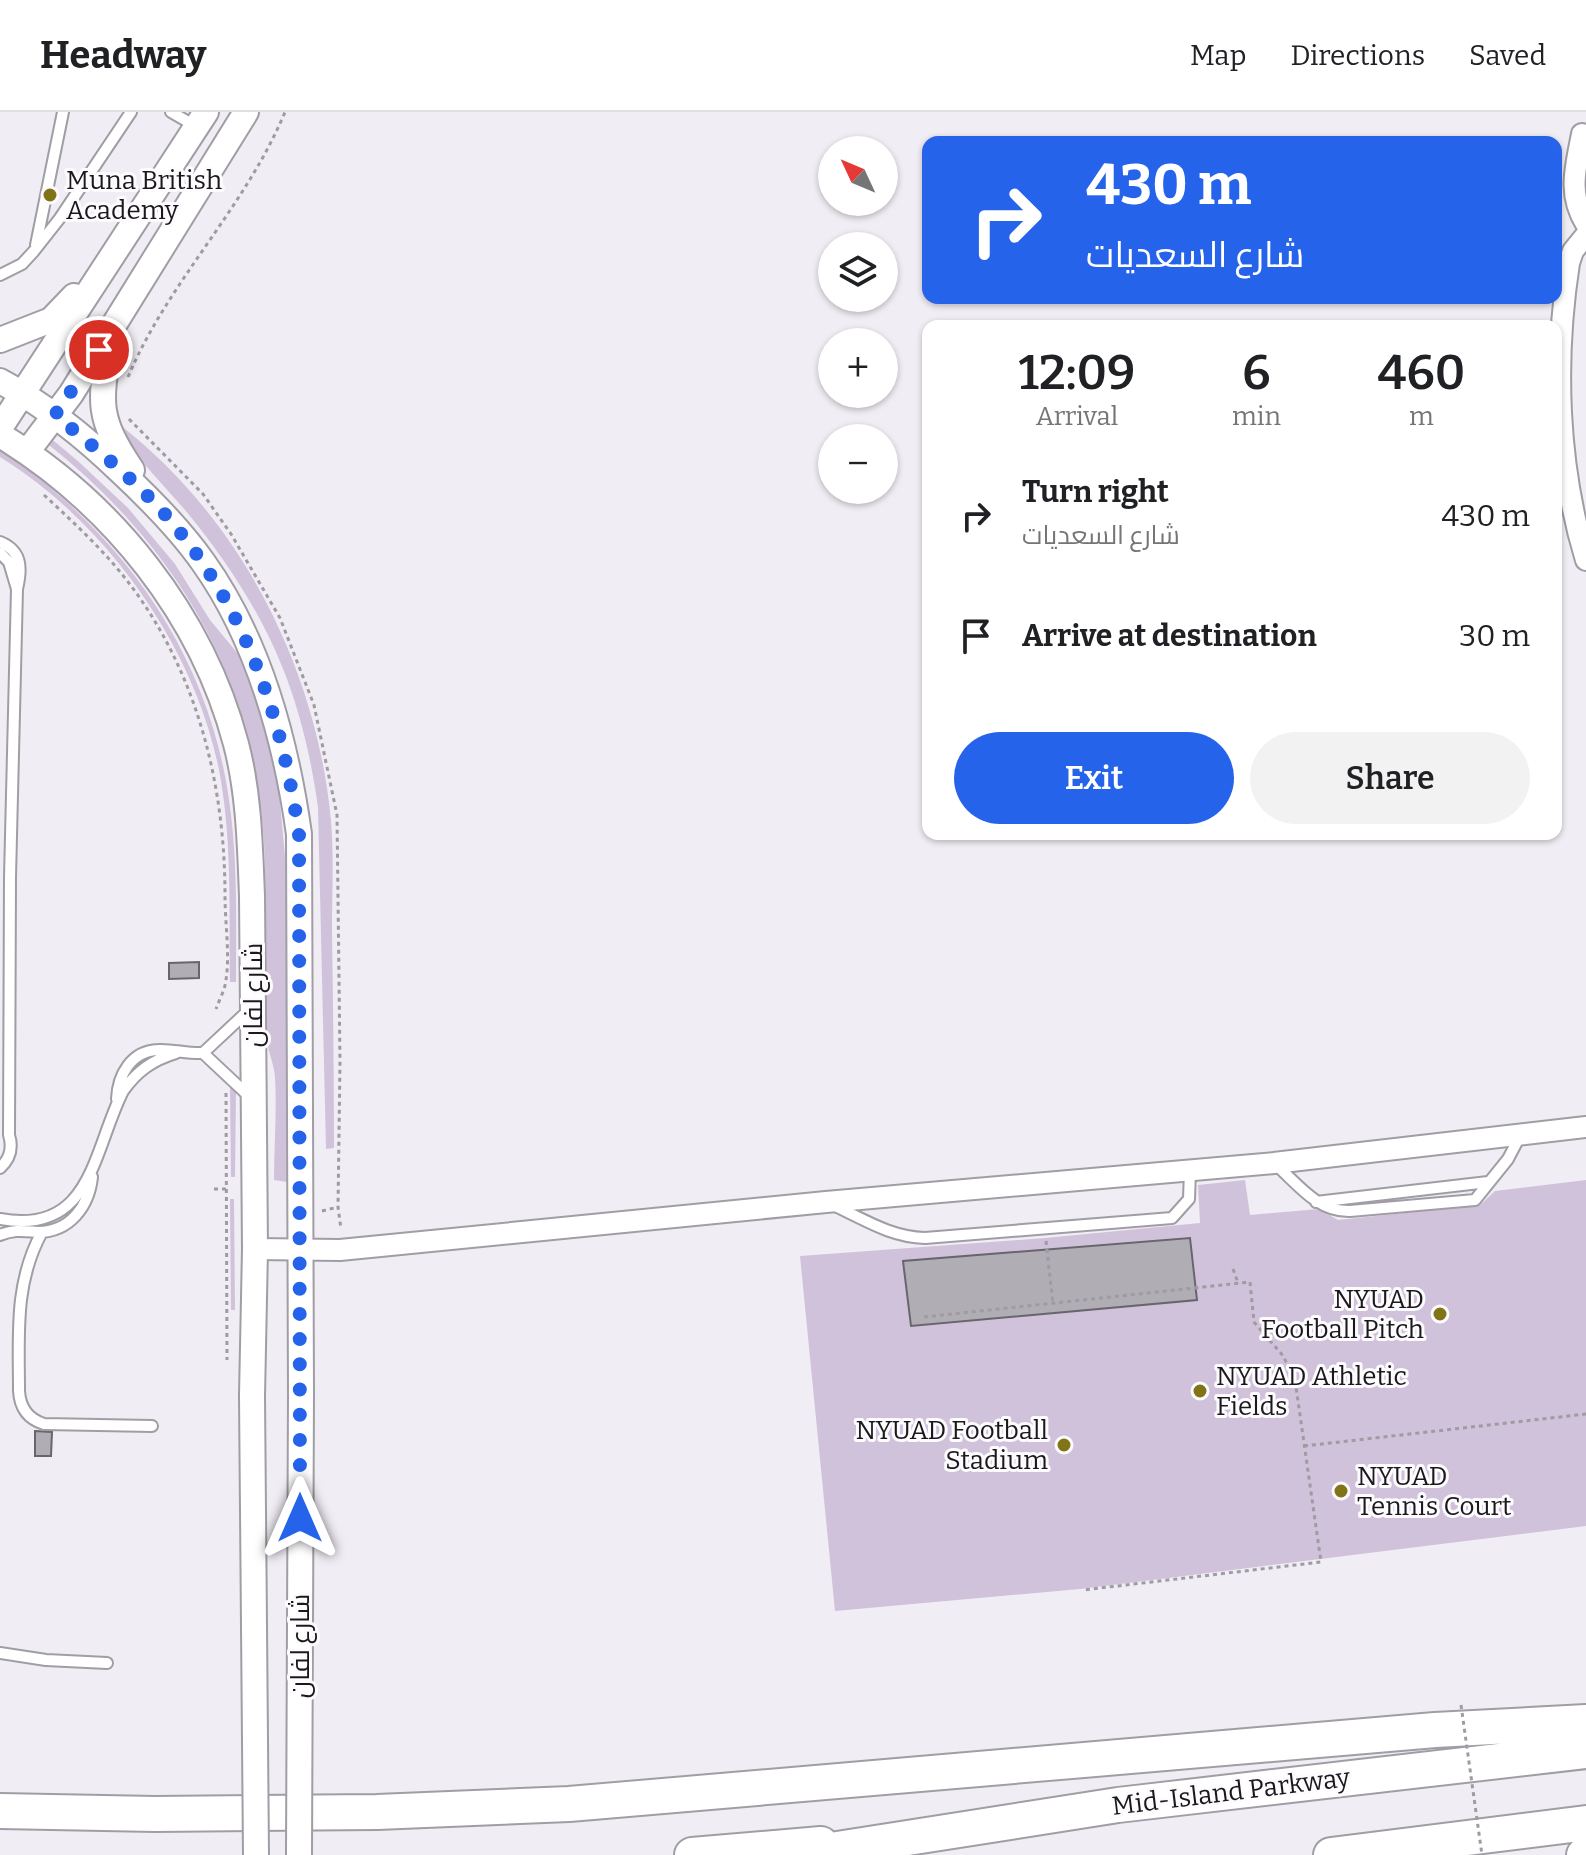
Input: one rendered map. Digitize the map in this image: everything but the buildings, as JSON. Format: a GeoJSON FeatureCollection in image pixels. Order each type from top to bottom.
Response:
{"type":"FeatureCollection","features":[{"type":"Feature","properties":{"kind":"highway"},"geometry":{"type":"LineString","coordinates":[[0,1811],[329,1813],[569,1804],[1435,1730],[1586,1722]]}},
{"type":"Feature","properties":{"kind":"highway","name":"Mid-Island Parkway"},"geometry":{"type":"LineString","coordinates":[[878,1841],[1118,1805],[1586,1751]]}},
{"type":"Feature","properties":{"kind":"highway"},"geometry":{"type":"LineString","coordinates":[[1331,1855],[1586,1823]]}},
{"type":"Feature","properties":{"kind":"highway"},"geometry":{"type":"LineString","coordinates":[[692,1855],[878,1841]]}},
{"type":"Feature","properties":{"kind":"highway"},"geometry":{"type":"LineString","coordinates":[[799,1855],[878,1841]]}},
{"type":"Feature","properties":{"kind":"street"},"geometry":{"type":"LineString","coordinates":[[27,452],[113,328],[246,112]]}},
{"type":"Feature","properties":{"kind":"street"},"geometry":{"type":"LineString","coordinates":[[0,428],[201,120]]}},
{"type":"Feature","properties":{"kind":"street"},"geometry":{"type":"LineString","coordinates":[[1582,134],[1574,193],[1586,224]]}},
{"type":"Feature","properties":{"kind":"street"},"geometry":{"type":"LineString","coordinates":[[0,340],[57,316],[106,253],[129,230]]}},
{"type":"Feature","properties":{"kind":"street"},"geometry":{"type":"LineString","coordinates":[[1562,347],[1569,263],[1573,251],[1586,235]]}},
{"type":"Feature","properties":{"kind":"street"},"geometry":{"type":"LineString","coordinates":[[113,328],[101,402],[106,424],[121,454],[153,502]]}},
{"type":"Feature","properties":{"kind":"street"},"geometry":{"type":"LineString","coordinates":[[0,381],[22,393]]}},
{"type":"Feature","properties":{"kind":"street"},"geometry":{"type":"LineString","coordinates":[[1562,387],[1577,473],[1586,560]]}},
{"type":"Feature","properties":{"kind":"street","name":"شارع لفان"},"geometry":{"type":"LineString","coordinates":[[22,393],[55,415],[107,458],[153,502],[204,564],[262,679],[290,772],[299,834],[299,1855]]}},
{"type":"Feature","properties":{"kind":"street","name":"شارع لفان"},"geometry":{"type":"LineString","coordinates":[[0,435],[27,452],[95,510],[150,568],[190,631],[222,701],[237,746],[250,847],[253,1005],[256,1855]]}},
{"type":"Feature","properties":{"kind":"street"},"geometry":{"type":"LineString","coordinates":[[255,1249],[340,1250],[826,1202],[1274,1163],[1586,1127]]}},
{"type":"Feature","properties":{"kind":"lane"},"geometry":{"type":"LineString","coordinates":[[34,251],[63,112]]}},
{"type":"Feature","properties":{"kind":"lane"},"geometry":{"type":"LineString","coordinates":[[0,275],[22,264],[34,251],[60,218],[131,112]]}},
{"type":"Feature","properties":{"kind":"lane"},"geometry":{"type":"LineString","coordinates":[[171,112],[201,120]]}},
{"type":"Feature","properties":{"kind":"lane"},"geometry":{"type":"LineString","coordinates":[[0,542],[12,549],[19,560],[20,573],[5,877],[10,1155],[0,1168]]}},
{"type":"Feature","properties":{"kind":"lane"},"geometry":{"type":"LineString","coordinates":[[0,553],[9,562],[17,589]]}},
{"type":"Feature","properties":{"kind":"lane"},"geometry":{"type":"LineString","coordinates":[[8,1224],[42,1232],[62,1227],[77,1215],[88,1199],[93,1171],[116,1103],[131,1080],[151,1063],[176,1053],[203,1053],[253,1005]]}},
{"type":"Feature","properties":{"kind":"lane"},"geometry":{"type":"LineString","coordinates":[[203,1053],[253,1100]]}},
{"type":"Feature","properties":{"kind":"lane"},"geometry":{"type":"LineString","coordinates":[[0,1159],[9,1135]]}},
{"type":"Feature","properties":{"kind":"lane"},"geometry":{"type":"LineString","coordinates":[[1274,1163],[1316,1202],[1341,1211],[1475,1200],[1508,1159],[1520,1136]]}},
{"type":"Feature","properties":{"kind":"lane"},"geometry":{"type":"LineString","coordinates":[[0,1235],[8,1224],[37,1221],[61,1210],[80,1193],[93,1171]]}},
{"type":"Feature","properties":{"kind":"lane"},"geometry":{"type":"LineString","coordinates":[[826,1202],[904,1238],[1172,1218],[1189,1199],[1190,1171]]}},
{"type":"Feature","properties":{"kind":"lane"},"geometry":{"type":"LineString","coordinates":[[42,1232],[27,1263],[19,1296],[19,1391],[22,1406],[31,1418],[44,1424],[152,1426]]}},
{"type":"Feature","properties":{"kind":"lane"},"geometry":{"type":"LineString","coordinates":[[0,1653],[46,1660],[107,1663]]}},
{"type":"Feature","properties":{"kind":"path"},"geometry":{"type":"LineString","coordinates":[[126,380],[143,342],[243,191],[285,112]]}},
{"type":"Feature","properties":{"kind":"path"},"geometry":{"type":"LineString","coordinates":[[37,488],[122,574],[163,636],[198,713],[212,761],[223,837],[226,982],[216,1009]]}},
{"type":"Feature","properties":{"kind":"path"},"geometry":{"type":"LineString","coordinates":[[226,1085],[227,1360]]}},
{"type":"Feature","properties":{"kind":"path"},"geometry":{"type":"LineString","coordinates":[[214,1189],[236,1191]]}},
{"type":"Feature","properties":{"kind":"path"},"geometry":{"type":"LineString","coordinates":[[315,1214],[338,1207]]}},
{"type":"Feature","properties":{"kind":"path"},"geometry":{"type":"LineString","coordinates":[[1045,1238],[1053,1304]]}},
{"type":"Feature","properties":{"kind":"path"},"geometry":{"type":"LineString","coordinates":[[1233,1269],[1238,1283]]}},
{"type":"Feature","properties":{"kind":"path"},"geometry":{"type":"LineString","coordinates":[[924,1317],[1250,1282],[1254,1322],[1278,1349],[1293,1378],[1321,1562],[1083,1590]]}},
{"type":"Feature","properties":{"kind":"path"},"geometry":{"type":"LineString","coordinates":[[1304,1446],[1586,1414]]}},
{"type":"Feature","properties":{"kind":"path"},"geometry":{"type":"LineString","coordinates":[[1461,1705],[1482,1855]]}},
{"type":"Feature","properties":{"kind":"shaded area"},"geometry":{"type":"Polygon","coordinates":[[[120,425],[163,463],[202,505],[236,552],[266,601],[290,654],[309,708],[323,764],[332,835],[334,1148],[326,1149],[318,807],[292,692],[279,658],[244,592],[198,526],[142,461],[120,425]]]}},
{"type":"Feature","properties":{"kind":"shaded area"},"geometry":{"type":"Polygon","coordinates":[[[47,439],[54,441],[79,462],[128,508],[175,564],[210,620],[239,655],[266,729],[279,791],[286,867],[287,1182],[274,1180],[276,1090],[264,1009],[263,830],[255,772],[242,716],[222,664],[198,615],[168,568],[133,524],[93,483],[49,445],[47,439]]]}},
{"type":"Feature","properties":{"kind":"shaded area"},"geometry":{"type":"Polygon","coordinates":[[[0,450],[44,482],[84,518],[120,558],[180,646],[202,695],[218,746],[232,823],[236,982],[230,982],[225,806],[210,733],[193,686],[171,640],[144,596],[112,555],[78,518],[40,485],[0,457],[0,450]]]}},
{"type":"Feature","properties":{"kind":"shaded area"},"geometry":{"type":"Polygon","coordinates":[[[230,1087],[236,1087],[235,1177],[231,1177],[230,1087]]]}},
{"type":"Feature","properties":{"kind":"shaded area","name":"NYUAD Athletic Fields"},"geometry":{"type":"Polygon","coordinates":[[[1245,1180],[1250,1215],[1319,1209],[1338,1220],[1480,1205],[1495,1191],[1586,1180],[1586,1526],[1080,1589],[835,1611],[800,1256],[1200,1223],[1198,1185],[1245,1180]]]}},
{"type":"Feature","properties":{"kind":"shaded area"},"geometry":{"type":"Polygon","coordinates":[[[230,1199],[234,1199],[235,1310],[231,1310],[230,1199]]]}},
{"type":"Feature","properties":{"kind":"place","name":"Muna British Academy"},"geometry":{"type":"Point","coordinates":[50,195]}},
{"type":"Feature","properties":{"kind":"place","name":"NYUAD Football Pitch"},"geometry":{"type":"Point","coordinates":[1440,1314]}},
{"type":"Feature","properties":{"kind":"place","name":"NYUAD Athletic Fields"},"geometry":{"type":"Point","coordinates":[1200,1391]}},
{"type":"Feature","properties":{"kind":"place","name":"NYUAD Football Stadium"},"geometry":{"type":"Point","coordinates":[1064,1445]}},
{"type":"Feature","properties":{"kind":"place","name":"NYUAD Tennis Court"},"geometry":{"type":"Point","coordinates":[1341,1491]}},
{"type":"Feature","properties":{"kind":"route"},"geometry":{"type":"LineString","coordinates":[[99,350],[55,415],[153,502],[204,564],[224,598],[262,679],[290,772],[299,834],[300,1518]]}}]}
